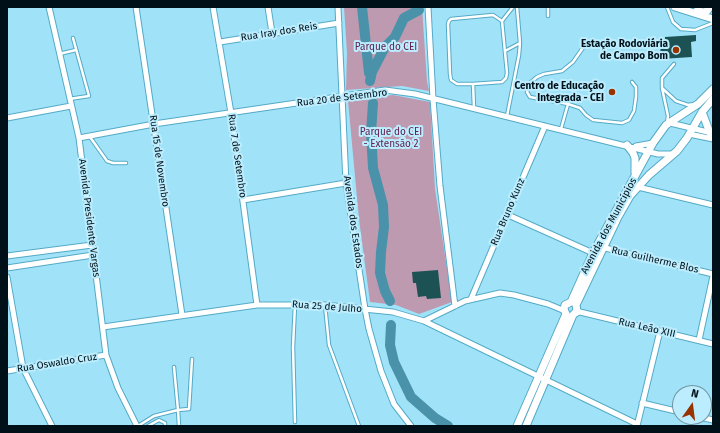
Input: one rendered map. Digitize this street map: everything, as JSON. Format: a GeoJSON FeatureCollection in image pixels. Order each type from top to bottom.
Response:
{"type":"FeatureCollection","features":[{"type":"Feature","properties":{"kind":"main road"},"geometry":{"type":"LineString","coordinates":[[675,7],[713,19]]}},
{"type":"Feature","properties":{"kind":"main road"},"geometry":{"type":"LineString","coordinates":[[682,9],[704,12],[708,11],[710,8]]}},
{"type":"Feature","properties":{"kind":"main road","name":"Avenida dos Municípios"},"geometry":{"type":"LineString","coordinates":[[517,426],[538,376],[572,310],[600,247],[635,176],[653,143],[668,124],[698,104],[713,89]]}},
{"type":"Feature","properties":{"kind":"main road","name":"Avenida dos Municípios"},"geometry":{"type":"LineString","coordinates":[[526,426],[546,380],[593,253],[600,247],[630,196],[649,175],[682,145],[702,112],[713,99]]}},
{"type":"Feature","properties":{"kind":"main road"},"geometry":{"type":"LineString","coordinates":[[702,112],[712,135]]}},
{"type":"Feature","properties":{"kind":"main road"},"geometry":{"type":"LineString","coordinates":[[627,145],[633,152],[635,158],[635,176]]}},
{"type":"Feature","properties":{"kind":"street","name":"Avenida Presidente Vargas"},"geometry":{"type":"LineString","coordinates":[[49,7],[79,138],[92,255],[106,355],[118,388],[137,426]]}},
{"type":"Feature","properties":{"kind":"street","name":"Rua 15 de Novembro"},"geometry":{"type":"LineString","coordinates":[[136,7],[182,315]]}},
{"type":"Feature","properties":{"kind":"street","name":"Rua 7 de Setembro"},"geometry":{"type":"LineString","coordinates":[[214,7],[231,113],[257,305]]}},
{"type":"Feature","properties":{"kind":"street"},"geometry":{"type":"LineString","coordinates":[[268,7],[272,33]]}},
{"type":"Feature","properties":{"kind":"street","name":"Avenida dos Estados"},"geometry":{"type":"LineString","coordinates":[[338,7],[346,183],[366,309],[372,340],[381,371],[394,404],[411,426]]}},
{"type":"Feature","properties":{"kind":"street"},"geometry":{"type":"LineString","coordinates":[[428,7],[440,186],[455,306]]}},
{"type":"Feature","properties":{"kind":"street","name":"Rua Iray dos Reis"},"geometry":{"type":"LineString","coordinates":[[220,42],[339,23]]}},
{"type":"Feature","properties":{"kind":"street","name":"Rua 20 de Setembro"},"geometry":{"type":"LineString","coordinates":[[79,138],[154,124],[385,90],[415,94],[649,151],[672,154]]}},
{"type":"Feature","properties":{"kind":"street"},"geometry":{"type":"LineString","coordinates":[[7,118],[71,106]]}},
{"type":"Feature","properties":{"kind":"street"},"geometry":{"type":"LineString","coordinates":[[668,124],[691,131],[712,135]]}},
{"type":"Feature","properties":{"kind":"street","name":"Rua Bruno Kunz"},"geometry":{"type":"LineString","coordinates":[[471,299],[506,214],[545,126]]}},
{"type":"Feature","properties":{"kind":"street"},"geometry":{"type":"LineString","coordinates":[[627,145],[636,146],[653,143]]}},
{"type":"Feature","properties":{"kind":"street"},"geometry":{"type":"LineString","coordinates":[[243,200],[346,183]]}},
{"type":"Feature","properties":{"kind":"street"},"geometry":{"type":"LineString","coordinates":[[638,187],[713,205]]}},
{"type":"Feature","properties":{"kind":"street"},"geometry":{"type":"LineString","coordinates":[[506,214],[593,253]]}},
{"type":"Feature","properties":{"kind":"street"},"geometry":{"type":"LineString","coordinates":[[7,256],[92,245]]}},
{"type":"Feature","properties":{"kind":"street","name":"Rua Guilherme Blos"},"geometry":{"type":"LineString","coordinates":[[600,247],[713,275]]}},
{"type":"Feature","properties":{"kind":"street"},"geometry":{"type":"LineString","coordinates":[[7,268],[92,255]]}},
{"type":"Feature","properties":{"kind":"street"},"geometry":{"type":"LineString","coordinates":[[699,340],[713,275]]}},
{"type":"Feature","properties":{"kind":"street"},"geometry":{"type":"LineString","coordinates":[[7,277],[23,368],[52,426]]}},
{"type":"Feature","properties":{"kind":"street","name":"Rua Leão XIII"},"geometry":{"type":"LineString","coordinates":[[424,321],[471,299],[500,293],[514,295],[713,344]]}},
{"type":"Feature","properties":{"kind":"street","name":"Rua 25 de Julho"},"geometry":{"type":"LineString","coordinates":[[103,327],[257,305],[325,305],[393,312],[424,321],[637,425]]}},
{"type":"Feature","properties":{"kind":"street"},"geometry":{"type":"LineString","coordinates":[[637,425],[660,331]]}},
{"type":"Feature","properties":{"kind":"street","name":"Rua Oswaldo Cruz"},"geometry":{"type":"LineString","coordinates":[[7,370],[106,355]]}},
{"type":"Feature","properties":{"kind":"street"},"geometry":{"type":"LineString","coordinates":[[642,403],[672,410]]}},
{"type":"Feature","properties":{"kind":"lane"},"geometry":{"type":"LineString","coordinates":[[502,21],[492,15],[451,19],[449,21],[451,80],[457,84],[472,84],[502,82],[506,78],[507,73],[502,21],[514,7]]}},
{"type":"Feature","properties":{"kind":"lane"},"geometry":{"type":"LineString","coordinates":[[507,116],[519,55],[520,43],[517,7]]}},
{"type":"Feature","properties":{"kind":"lane"},"geometry":{"type":"LineString","coordinates":[[548,7],[548,16]]}},
{"type":"Feature","properties":{"kind":"lane"},"geometry":{"type":"LineString","coordinates":[[667,7],[673,22],[681,29],[695,30],[713,23]]}},
{"type":"Feature","properties":{"kind":"lane"},"geometry":{"type":"LineString","coordinates":[[69,99],[89,96],[73,38]]}},
{"type":"Feature","properties":{"kind":"lane"},"geometry":{"type":"LineString","coordinates":[[587,42],[573,62],[562,71],[544,74],[537,77],[530,84],[527,92],[530,97],[568,104],[580,108],[593,120],[622,123],[629,120],[634,111],[636,87],[632,82]]}},
{"type":"Feature","properties":{"kind":"lane"},"geometry":{"type":"LineString","coordinates":[[505,51],[520,43]]}},
{"type":"Feature","properties":{"kind":"lane"},"geometry":{"type":"LineString","coordinates":[[59,54],[76,50]]}},
{"type":"Feature","properties":{"kind":"lane"},"geometry":{"type":"LineString","coordinates":[[668,124],[668,116],[662,88],[662,78],[674,64]]}},
{"type":"Feature","properties":{"kind":"lane"},"geometry":{"type":"LineString","coordinates":[[472,84],[474,109]]}},
{"type":"Feature","properties":{"kind":"lane"},"geometry":{"type":"LineString","coordinates":[[662,88],[676,101],[688,105],[698,104]]}},
{"type":"Feature","properties":{"kind":"lane"},"geometry":{"type":"LineString","coordinates":[[561,130],[568,104]]}},
{"type":"Feature","properties":{"kind":"lane"},"geometry":{"type":"LineString","coordinates":[[89,136],[107,161],[113,163],[126,163]]}},
{"type":"Feature","properties":{"kind":"lane"},"geometry":{"type":"LineString","coordinates":[[295,304],[295,422]]}},
{"type":"Feature","properties":{"kind":"lane"},"geometry":{"type":"LineString","coordinates":[[325,305],[329,345],[359,426]]}},
{"type":"Feature","properties":{"kind":"lane"},"geometry":{"type":"LineString","coordinates":[[137,426],[154,416],[189,409],[192,359]]}},
{"type":"Feature","properties":{"kind":"lane"},"geometry":{"type":"LineString","coordinates":[[174,367],[179,426]]}},
{"type":"Feature","properties":{"kind":"lane"},"geometry":{"type":"LineString","coordinates":[[148,426],[159,420],[165,423],[165,426]]}},
{"type":"Feature","properties":{"kind":"green space","name":"Parque do CEI"},"geometry":{"type":"Polygon","coordinates":[[[344,7],[422,7],[429,91],[402,86],[346,90],[347,53],[344,7]]]}},
{"type":"Feature","properties":{"kind":"green space","name":"Parque do CEI - Extensão 2"},"geometry":{"type":"Polygon","coordinates":[[[393,95],[430,102],[435,189],[452,302],[419,314],[396,305],[370,302],[359,219],[348,101],[393,95]]]}},
{"type":"Feature","properties":{"kind":"building","name":"Estação Rodoviária de Campo Bom"},"geometry":{"type":"Polygon","coordinates":[[[696,35],[696,41],[691,42],[692,57],[661,59],[660,42],[665,42],[665,37],[696,35]]]}},
{"type":"Feature","properties":{"kind":"building"},"geometry":{"type":"Polygon","coordinates":[[[438,270],[441,298],[427,299],[426,296],[418,297],[416,283],[413,283],[412,272],[438,270]]]}},
{"type":"Feature","properties":{"kind":"waterway"},"geometry":{"type":"LineString","coordinates":[[362,7],[369,73]]}},
{"type":"Feature","properties":{"kind":"waterway"},"geometry":{"type":"LineString","coordinates":[[370,81],[372,72],[385,47],[395,37],[404,18],[419,10]]}},
{"type":"Feature","properties":{"kind":"waterway"},"geometry":{"type":"LineString","coordinates":[[373,103],[371,133],[373,168],[383,205],[384,227],[380,273],[385,291],[390,301]]}},
{"type":"Feature","properties":{"kind":"waterway"},"geometry":{"type":"LineString","coordinates":[[391,325],[390,345],[394,362],[411,397],[435,418],[448,426]]}},
{"type":"Feature","properties":{"kind":"place","name":"Estação Rodoviária de Campo Bom"},"geometry":{"type":"Point","coordinates":[676,50]}},
{"type":"Feature","properties":{"kind":"place","name":"Centro de Educação Integrada - CEI"},"geometry":{"type":"Point","coordinates":[612,92]}}]}
